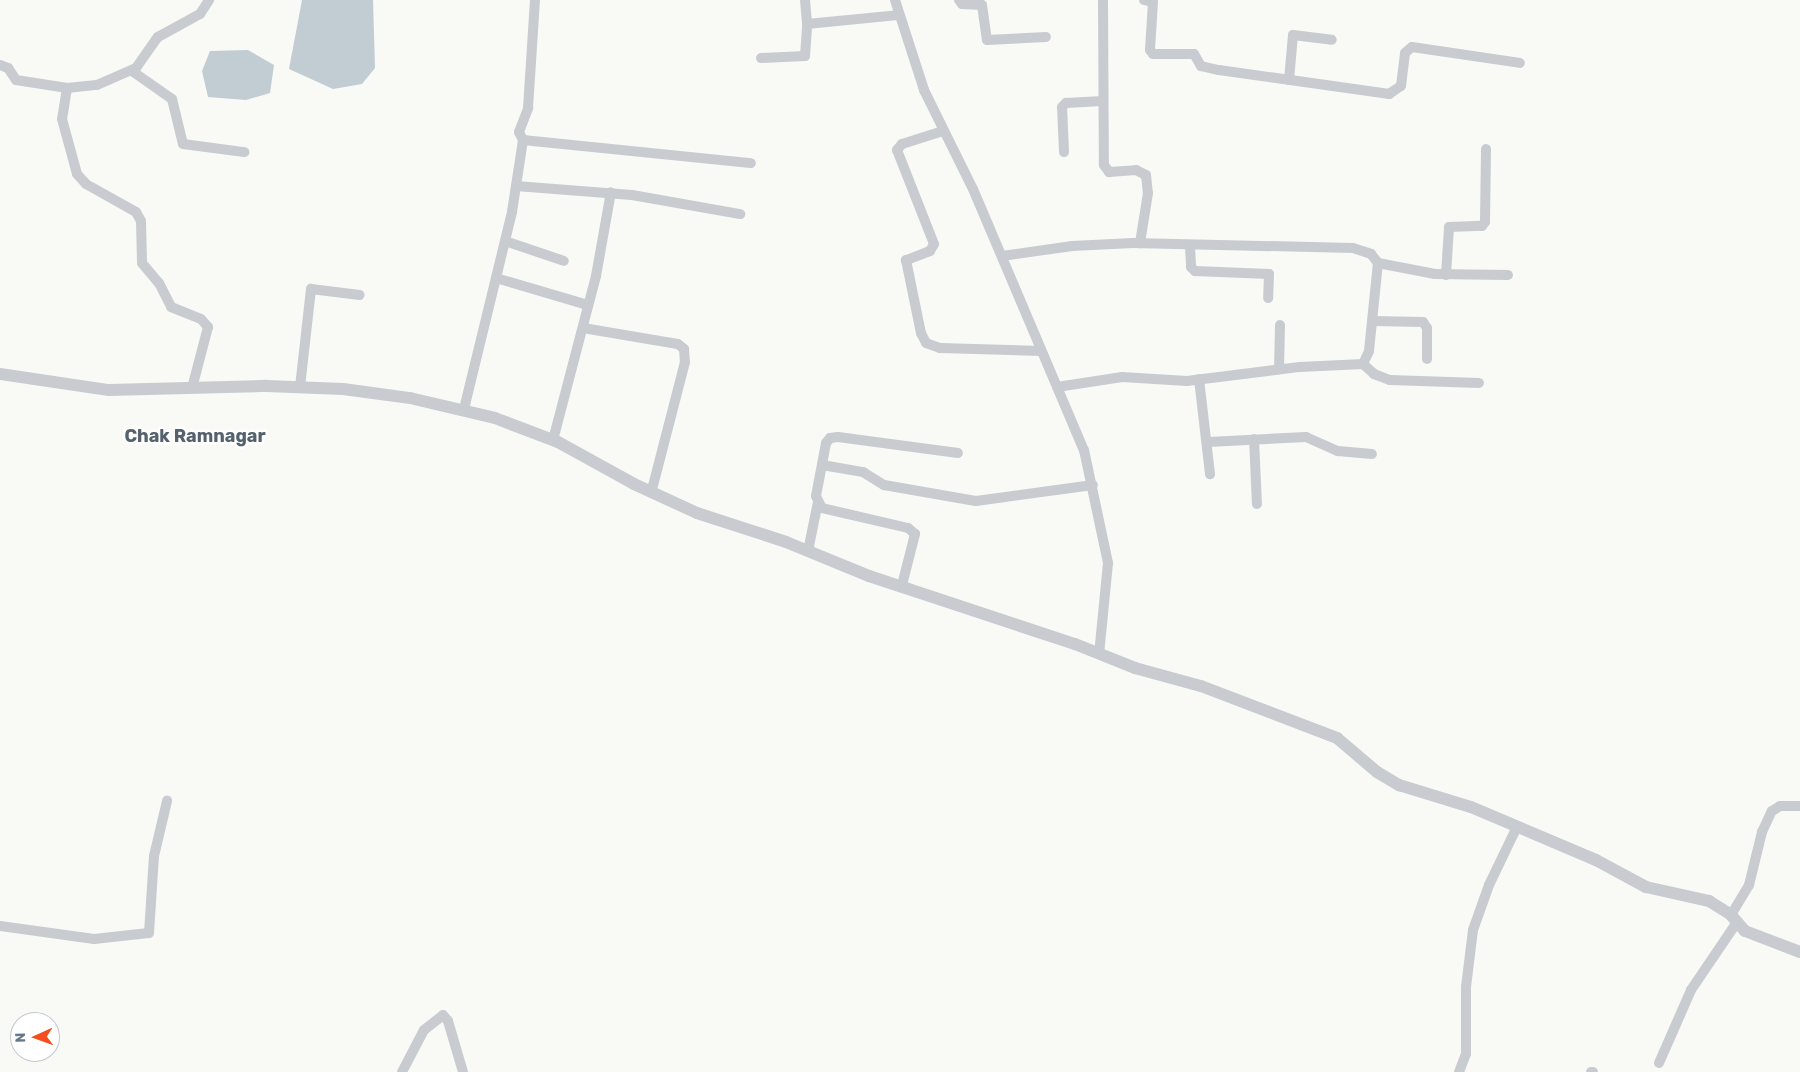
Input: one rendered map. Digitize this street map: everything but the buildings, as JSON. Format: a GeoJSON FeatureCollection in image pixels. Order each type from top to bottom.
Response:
{"type":"FeatureCollection","features":[{"type":"Feature","properties":{"kind":"street"},"geometry":{"type":"LineString","coordinates":[[0,65],[8,68],[14,79],[68,88],[97,85],[132,71],[158,37],[200,14],[209,0]]}},
{"type":"Feature","properties":{"kind":"street"},"geometry":{"type":"LineString","coordinates":[[464,409],[505,241],[516,186],[523,140],[519,132],[528,108],[535,0]]}},
{"type":"Feature","properties":{"kind":"street"},"geometry":{"type":"LineString","coordinates":[[761,58],[805,56],[807,24],[805,0]]}},
{"type":"Feature","properties":{"kind":"street"},"geometry":{"type":"LineString","coordinates":[[895,0],[898,15],[919,77],[1002,256],[1084,450],[1093,485],[1108,564],[1099,654]]}},
{"type":"Feature","properties":{"kind":"street"},"geometry":{"type":"LineString","coordinates":[[959,0],[962,4],[982,5],[987,40],[1046,38]]}},
{"type":"Feature","properties":{"kind":"street"},"geometry":{"type":"LineString","coordinates":[[1102,0],[1106,169],[1116,173],[1141,171],[1148,180],[1140,243]]}},
{"type":"Feature","properties":{"kind":"street"},"geometry":{"type":"LineString","coordinates":[[1151,1],[1150,50],[1153,54],[1191,54],[1196,56],[1200,66],[1289,80],[1395,93],[1401,86],[1405,53],[1412,47],[1520,63]]}},
{"type":"Feature","properties":{"kind":"street"},"geometry":{"type":"LineString","coordinates":[[807,24],[898,15]]}},
{"type":"Feature","properties":{"kind":"street"},"geometry":{"type":"LineString","coordinates":[[1289,80],[1293,35],[1332,40]]}},
{"type":"Feature","properties":{"kind":"street"},"geometry":{"type":"LineString","coordinates":[[132,71],[172,99],[182,144],[244,152]]}},
{"type":"Feature","properties":{"kind":"street"},"geometry":{"type":"LineString","coordinates":[[68,88],[62,119],[77,174],[86,184],[136,212],[141,222],[142,264],[159,282],[171,307],[201,319],[208,327],[192,388]]}},
{"type":"Feature","properties":{"kind":"street"},"geometry":{"type":"LineString","coordinates":[[1064,152],[1062,106],[1066,103],[1103,101]]}},
{"type":"Feature","properties":{"kind":"street"},"geometry":{"type":"LineString","coordinates":[[943,131],[902,144],[898,150],[934,244],[930,251],[906,260],[921,333],[926,343],[940,348],[1042,351]]}},
{"type":"Feature","properties":{"kind":"street"},"geometry":{"type":"LineString","coordinates":[[523,140],[751,163]]}},
{"type":"Feature","properties":{"kind":"street"},"geometry":{"type":"LineString","coordinates":[[1446,275],[1448,229],[1482,226],[1485,222],[1486,149]]}},
{"type":"Feature","properties":{"kind":"street"},"geometry":{"type":"LineString","coordinates":[[516,186],[611,192],[740,214]]}},
{"type":"Feature","properties":{"kind":"street"},"geometry":{"type":"LineString","coordinates":[[553,440],[602,249],[611,192]]}},
{"type":"Feature","properties":{"kind":"street"},"geometry":{"type":"LineString","coordinates":[[505,241],[564,260]]}},
{"type":"Feature","properties":{"kind":"street"},"geometry":{"type":"LineString","coordinates":[[1002,256],[1072,246],[1140,243],[1190,246],[1353,248],[1371,254],[1378,263],[1446,275],[1508,275]]}},
{"type":"Feature","properties":{"kind":"street"},"geometry":{"type":"LineString","coordinates":[[1190,246],[1191,267],[1195,271],[1269,274],[1268,298]]}},
{"type":"Feature","properties":{"kind":"street"},"geometry":{"type":"LineString","coordinates":[[1363,364],[1369,352],[1378,263]]}},
{"type":"Feature","properties":{"kind":"street"},"geometry":{"type":"LineString","coordinates":[[496,278],[588,305]]}},
{"type":"Feature","properties":{"kind":"street"},"geometry":{"type":"LineString","coordinates":[[300,387],[311,289],[360,295]]}},
{"type":"Feature","properties":{"kind":"street"},"geometry":{"type":"LineString","coordinates":[[1372,321],[1423,322],[1427,328],[1427,359]]}},
{"type":"Feature","properties":{"kind":"street"},"geometry":{"type":"LineString","coordinates":[[1280,325],[1280,369]]}},
{"type":"Feature","properties":{"kind":"street"},"geometry":{"type":"LineString","coordinates":[[583,328],[678,344],[684,349],[685,362],[651,493]]}},
{"type":"Feature","properties":{"kind":"street"},"geometry":{"type":"LineString","coordinates":[[1057,387],[1122,377],[1169,381],[1280,369],[1363,364],[1374,374],[1390,380],[1479,383]]}},
{"type":"Feature","properties":{"kind":"street"},"geometry":{"type":"LineString","coordinates":[[0,374],[109,390],[300,387],[378,393],[464,409],[553,440],[651,493],[697,513],[1135,668],[1201,686],[1337,738],[1387,779],[1471,807],[1516,829],[1590,858],[1634,883],[1709,900],[1734,918],[1745,931],[1800,952]]}},
{"type":"Feature","properties":{"kind":"street"},"geometry":{"type":"LineString","coordinates":[[1199,379],[1208,442],[1210,474]]}},
{"type":"Feature","properties":{"kind":"street"},"geometry":{"type":"LineString","coordinates":[[808,551],[818,502],[826,443],[830,438],[838,437],[958,453]]}},
{"type":"Feature","properties":{"kind":"street"},"geometry":{"type":"LineString","coordinates":[[1208,442],[1306,437],[1338,451],[1372,454]]}},
{"type":"Feature","properties":{"kind":"street"},"geometry":{"type":"LineString","coordinates":[[1254,439],[1257,504]]}},
{"type":"Feature","properties":{"kind":"street"},"geometry":{"type":"LineString","coordinates":[[822,465],[863,472],[884,485],[976,501],[1093,485]]}},
{"type":"Feature","properties":{"kind":"street"},"geometry":{"type":"LineString","coordinates":[[818,502],[827,510],[913,530],[914,538],[902,586]]}},
{"type":"Feature","properties":{"kind":"street"},"geometry":{"type":"LineString","coordinates":[[0,926],[94,939],[149,933],[154,856],[167,801]]}},
{"type":"Feature","properties":{"kind":"street"},"geometry":{"type":"LineString","coordinates":[[1659,1063],[1690,990],[1734,918],[1749,885],[1762,832],[1772,811],[1780,806],[1800,806]]}},
{"type":"Feature","properties":{"kind":"street"},"geometry":{"type":"LineString","coordinates":[[1459,1072],[1466,1054],[1466,987],[1473,930],[1489,885],[1516,829]]}},
{"type":"Feature","properties":{"kind":"street"},"geometry":{"type":"LineString","coordinates":[[402,1072],[424,1030],[443,1015],[448,1021],[463,1072]]}},
{"type":"Feature","properties":{"kind":"shaded area"},"geometry":{"type":"Polygon","coordinates":[[[302,0],[373,0],[375,68],[362,84],[333,89],[289,69],[302,0]]]}},
{"type":"Feature","properties":{"kind":"shaded area"},"geometry":{"type":"Polygon","coordinates":[[[248,50],[274,65],[270,93],[246,100],[208,97],[202,71],[210,51],[248,50]]]}},
{"type":"Feature","properties":{"kind":"district","name":"Chak Ramnagar"},"geometry":{"type":"Point","coordinates":[195,436]}}]}
